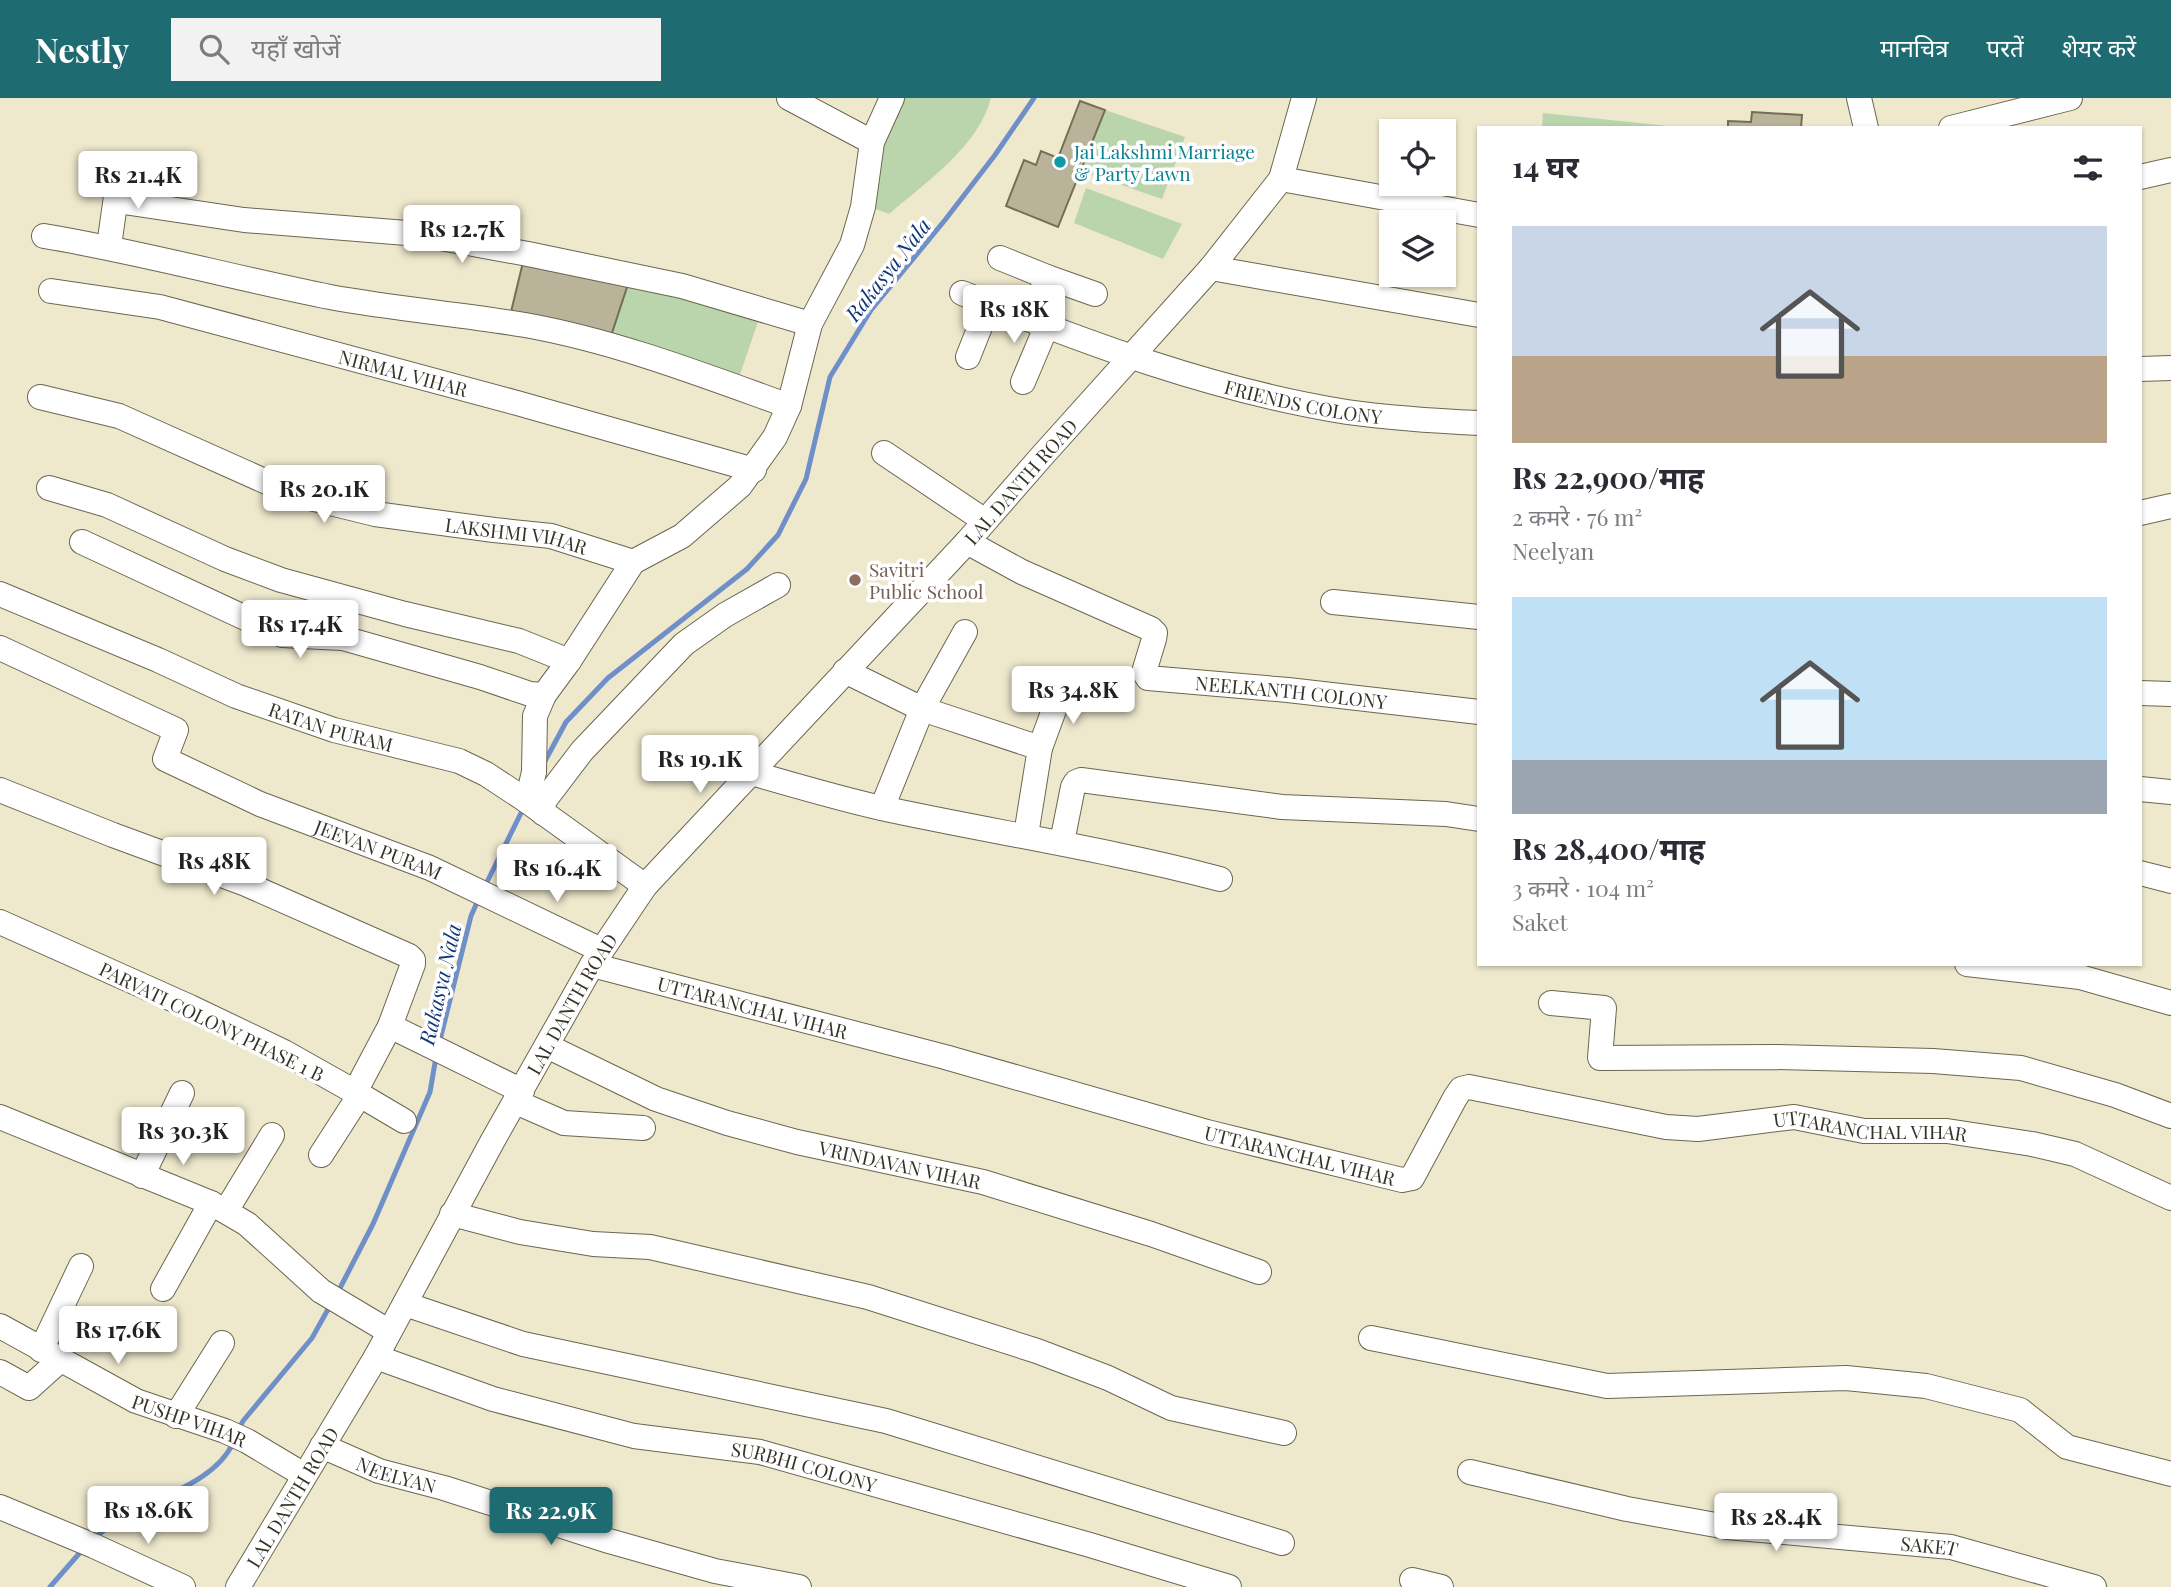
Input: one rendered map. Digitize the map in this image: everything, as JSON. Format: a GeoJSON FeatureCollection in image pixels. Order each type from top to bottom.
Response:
{"type":"FeatureCollection","features":[{"type":"Feature","properties":{"kind":"street"},"geometry":{"type":"LineString","coordinates":[[789,98],[872,142]]}},
{"type":"Feature","properties":{"kind":"street"},"geometry":{"type":"LineString","coordinates":[[535,807],[535,716],[544,695],[633,562],[682,536],[740,486],[775,437],[789,406],[810,324],[852,245],[863,207],[872,142],[892,98]]}},
{"type":"Feature","properties":{"kind":"street","name":"LAL DANTH ROAD"},"geometry":{"type":"LineString","coordinates":[[238,1587],[376,1357],[452,1214],[597,957],[645,887],[967,542],[1211,268],[1281,179],[1304,98]]}},
{"type":"Feature","properties":{"kind":"street"},"geometry":{"type":"LineString","coordinates":[[1859,98],[1866,126]]}},
{"type":"Feature","properties":{"kind":"street"},"geometry":{"type":"LineString","coordinates":[[1959,126],[2070,98]]}},
{"type":"Feature","properties":{"kind":"street"},"geometry":{"type":"LineString","coordinates":[[109,246],[120,168]]}},
{"type":"Feature","properties":{"kind":"street"},"geometry":{"type":"LineString","coordinates":[[2142,177],[2171,170]]}},
{"type":"Feature","properties":{"kind":"street"},"geometry":{"type":"LineString","coordinates":[[1281,179],[1477,215]]}},
{"type":"Feature","properties":{"kind":"street"},"geometry":{"type":"LineString","coordinates":[[117,201],[244,220],[433,236],[682,286],[810,324]]}},
{"type":"Feature","properties":{"kind":"street"},"geometry":{"type":"LineString","coordinates":[[44,236],[109,246],[335,298],[525,325],[579,337],[687,369],[789,406]]}},
{"type":"Feature","properties":{"kind":"street"},"geometry":{"type":"LineString","coordinates":[[1000,258],[1095,295]]}},
{"type":"Feature","properties":{"kind":"street"},"geometry":{"type":"LineString","coordinates":[[1211,268],[1477,315]]}},
{"type":"Feature","properties":{"kind":"street"},"geometry":{"type":"LineString","coordinates":[[1023,382],[1039,322],[1047,277]]}},
{"type":"Feature","properties":{"kind":"street","name":"NIRMAL VIHAR"},"geometry":{"type":"LineString","coordinates":[[51,291],[160,307],[754,470]]}},
{"type":"Feature","properties":{"kind":"street","name":"FRIENDS COLONY"},"geometry":{"type":"LineString","coordinates":[[962,293],[1132,357],[1229,386],[1346,412],[1477,424]]}},
{"type":"Feature","properties":{"kind":"street"},"geometry":{"type":"LineString","coordinates":[[968,357],[989,304]]}},
{"type":"Feature","properties":{"kind":"street"},"geometry":{"type":"LineString","coordinates":[[2142,369],[2171,368]]}},
{"type":"Feature","properties":{"kind":"street","name":"LAKSHMI VIHAR"},"geometry":{"type":"LineString","coordinates":[[40,397],[119,416],[269,483],[310,498],[375,514],[551,536],[633,562]]}},
{"type":"Feature","properties":{"kind":"street"},"geometry":{"type":"LineString","coordinates":[[884,453],[985,521]]}},
{"type":"Feature","properties":{"kind":"street"},"geometry":{"type":"LineString","coordinates":[[49,488],[107,505],[225,559],[281,580],[405,614],[519,641],[569,661]]}},
{"type":"Feature","properties":{"kind":"street"},"geometry":{"type":"LineString","coordinates":[[2142,513],[2171,506]]}},
{"type":"Feature","properties":{"kind":"street"},"geometry":{"type":"LineString","coordinates":[[82,542],[282,635],[343,638],[530,694],[544,695]]}},
{"type":"Feature","properties":{"kind":"street","name":"NEELKANTH COLONY"},"geometry":{"type":"LineString","coordinates":[[967,542],[1022,572],[1151,629],[1154,639],[1144,672],[1149,678],[1288,690],[1477,712]]}},
{"type":"Feature","properties":{"kind":"street"},"geometry":{"type":"LineString","coordinates":[[535,807],[544,801],[582,751],[684,644],[725,615],[778,585]]}},
{"type":"Feature","properties":{"kind":"street","name":"RATAN PURAM"},"geometry":{"type":"LineString","coordinates":[[0,594],[236,696],[334,730],[459,761],[486,774],[535,807],[645,887]]}},
{"type":"Feature","properties":{"kind":"street"},"geometry":{"type":"LineString","coordinates":[[1332,602],[1477,617]]}},
{"type":"Feature","properties":{"kind":"street"},"geometry":{"type":"LineString","coordinates":[[882,808],[922,709],[965,632]]}},
{"type":"Feature","properties":{"kind":"street","name":"JEEVAN PURAM"},"geometry":{"type":"LineString","coordinates":[[0,648],[176,730],[165,759],[260,804],[430,869],[482,893],[597,957]]}},
{"type":"Feature","properties":{"kind":"street"},"geometry":{"type":"LineString","coordinates":[[845,671],[922,709],[1040,748]]}},
{"type":"Feature","properties":{"kind":"street"},"geometry":{"type":"LineString","coordinates":[[1026,835],[1040,748],[1062,688]]}},
{"type":"Feature","properties":{"kind":"street"},"geometry":{"type":"LineString","coordinates":[[2142,693],[2171,694]]}},
{"type":"Feature","properties":{"kind":"street"},"geometry":{"type":"LineString","coordinates":[[752,774],[882,808],[1062,842],[1151,861],[1220,880]]}},
{"type":"Feature","properties":{"kind":"street"},"geometry":{"type":"LineString","coordinates":[[1062,842],[1073,788],[1076,782],[1081,780],[1282,807],[1446,814],[1477,819]]}},
{"type":"Feature","properties":{"kind":"street"},"geometry":{"type":"LineString","coordinates":[[2142,789],[2171,792]]}},
{"type":"Feature","properties":{"kind":"street"},"geometry":{"type":"LineString","coordinates":[[0,790],[246,884],[413,960],[390,1026],[357,1094],[321,1155]]}},
{"type":"Feature","properties":{"kind":"street"},"geometry":{"type":"LineString","coordinates":[[2142,874],[2171,881]]}},
{"type":"Feature","properties":{"kind":"street","name":"PARVATI COLONY PHASE 1 B"},"geometry":{"type":"LineString","coordinates":[[0,922],[284,1052],[404,1121]]}},
{"type":"Feature","properties":{"kind":"street","name":"UTTARANCHAL VIHAR"},"geometry":{"type":"LineString","coordinates":[[597,957],[1207,1132],[1402,1180],[1412,1178],[1455,1098],[1461,1089],[1469,1087],[1666,1126],[1698,1129],[1794,1117],[1864,1131],[1947,1131],[2020,1142],[2075,1154],[2171,1198]]}},
{"type":"Feature","properties":{"kind":"street"},"geometry":{"type":"LineString","coordinates":[[2004,966],[2060,969],[2171,1003]]}},
{"type":"Feature","properties":{"kind":"street"},"geometry":{"type":"LineString","coordinates":[[1550,1003],[1604,1008],[1600,1058],[1814,1058],[1933,1061],[2021,1068],[2115,1095],[2171,1116]]}},
{"type":"Feature","properties":{"kind":"street"},"geometry":{"type":"LineString","coordinates":[[390,1026],[450,1056],[564,1123],[643,1128]]}},
{"type":"Feature","properties":{"kind":"street","name":"VRINDAVAN VIHAR"},"geometry":{"type":"LineString","coordinates":[[547,1046],[656,1099],[727,1123],[797,1142],[983,1182],[1151,1234],[1259,1272]]}},
{"type":"Feature","properties":{"kind":"street"},"geometry":{"type":"LineString","coordinates":[[142,1176],[182,1093]]}},
{"type":"Feature","properties":{"kind":"street"},"geometry":{"type":"LineString","coordinates":[[0,1116],[219,1207],[247,1224],[321,1291],[388,1331]]}},
{"type":"Feature","properties":{"kind":"street"},"geometry":{"type":"LineString","coordinates":[[163,1289],[272,1135]]}},
{"type":"Feature","properties":{"kind":"street"},"geometry":{"type":"LineString","coordinates":[[452,1214],[520,1233],[593,1244],[650,1247],[868,1297],[1037,1351],[1108,1378],[1171,1408],[1284,1433]]}},
{"type":"Feature","properties":{"kind":"street"},"geometry":{"type":"LineString","coordinates":[[0,1372],[29,1388],[50,1355],[81,1266]]}},
{"type":"Feature","properties":{"kind":"street"},"geometry":{"type":"LineString","coordinates":[[405,1304],[523,1344],[886,1421],[1282,1543]]}},
{"type":"Feature","properties":{"kind":"street","name":"PUSHP VIHAR"},"geometry":{"type":"LineString","coordinates":[[0,1326],[136,1401],[236,1436],[304,1475]]}},
{"type":"Feature","properties":{"kind":"street"},"geometry":{"type":"LineString","coordinates":[[1371,1338],[1607,1386],[1846,1378],[1926,1386],[2020,1410],[2067,1447],[2171,1474]]}},
{"type":"Feature","properties":{"kind":"street"},"geometry":{"type":"LineString","coordinates":[[176,1416],[222,1343]]}},
{"type":"Feature","properties":{"kind":"street","name":"SURBHI COLONY"},"geometry":{"type":"LineString","coordinates":[[376,1357],[494,1399],[634,1436],[760,1452],[1229,1587]]}},
{"type":"Feature","properties":{"kind":"street","name":"NEELYAN"},"geometry":{"type":"LineString","coordinates":[[322,1446],[379,1471],[444,1488],[609,1541],[715,1571],[799,1587]]}},
{"type":"Feature","properties":{"kind":"street","name":"SAKET"},"geometry":{"type":"LineString","coordinates":[[1470,1472],[1627,1509],[1727,1527],[1951,1547],[2094,1587]]}},
{"type":"Feature","properties":{"kind":"street"},"geometry":{"type":"LineString","coordinates":[[0,1507],[183,1587]]}},
{"type":"Feature","properties":{"kind":"street"},"geometry":{"type":"LineString","coordinates":[[1412,1580],[1441,1587]]}},
{"type":"Feature","properties":{"kind":"green space"},"geometry":{"type":"Polygon","coordinates":[[[900,98],[991,98],[985,115],[963,148],[889,214],[868,206],[875,156],[900,98]]]}},
{"type":"Feature","properties":{"kind":"green space"},"geometry":{"type":"Polygon","coordinates":[[[1105,110],[1185,137],[1162,199],[1081,171],[1105,110]]]}},
{"type":"Feature","properties":{"kind":"green space"},"geometry":{"type":"Polygon","coordinates":[[[1543,113],[1668,126],[1542,126],[1543,113]]]}},
{"type":"Feature","properties":{"kind":"green space"},"geometry":{"type":"Polygon","coordinates":[[[1086,188],[1182,224],[1163,259],[1074,223],[1086,188]]]}},
{"type":"Feature","properties":{"kind":"green space"},"geometry":{"type":"Polygon","coordinates":[[[629,281],[760,316],[738,380],[610,339],[629,281]]]}},
{"type":"Feature","properties":{"kind":"building","name":"Jai Lakshmi Marriage & Party Lawn"},"geometry":{"type":"Polygon","coordinates":[[[1080,101],[1105,110],[1058,227],[1006,206],[1024,160],[1036,165],[1041,151],[1058,158],[1080,101]]]}},
{"type":"Feature","properties":{"kind":"building"},"geometry":{"type":"Polygon","coordinates":[[[1752,112],[1802,115],[1801,126],[1728,126],[1728,121],[1751,122],[1752,112]]]}},
{"type":"Feature","properties":{"kind":"building"},"geometry":{"type":"Polygon","coordinates":[[[524,258],[629,281],[610,339],[510,316],[524,258]]]}},
{"type":"Feature","properties":{"kind":"waterway","name":"Rakasya Nala"},"geometry":{"type":"LineString","coordinates":[[544,763],[566,722],[608,678],[747,569],[778,535],[806,479],[830,377],[871,310],[995,155],[1034,98]]}},
{"type":"Feature","properties":{"kind":"waterway","name":"Rakasya Nala"},"geometry":{"type":"LineString","coordinates":[[485,886],[524,807]]}},
{"type":"Feature","properties":{"kind":"waterway","name":"Rakasya Nala"},"geometry":{"type":"LineString","coordinates":[[439,1044],[471,916],[479,898]]}},
{"type":"Feature","properties":{"kind":"waterway","name":"Rakasya Nala"},"geometry":{"type":"LineString","coordinates":[[338,1292],[373,1224],[430,1092],[436,1057]]}},
{"type":"Feature","properties":{"kind":"waterway","name":"Rakasya Nala"},"geometry":{"type":"LineString","coordinates":[[238,1431],[243,1421],[312,1338],[331,1304]]}},
{"type":"Feature","properties":{"kind":"waterway","name":"Rakasya Nala"},"geometry":{"type":"LineString","coordinates":[[94,1539],[110,1526],[207,1473],[222,1459],[233,1443]]}},
{"type":"Feature","properties":{"kind":"waterway","name":"Rakasya Nala"},"geometry":{"type":"LineString","coordinates":[[50,1587],[84,1548]]}},
{"type":"Feature","properties":{"kind":"place","name":"Jai Lakshmi Marriage & Party Lawn"},"geometry":{"type":"Point","coordinates":[1060,162]}},
{"type":"Feature","properties":{"kind":"place","name":"Savitri Public School"},"geometry":{"type":"Point","coordinates":[855,580]}}]}
